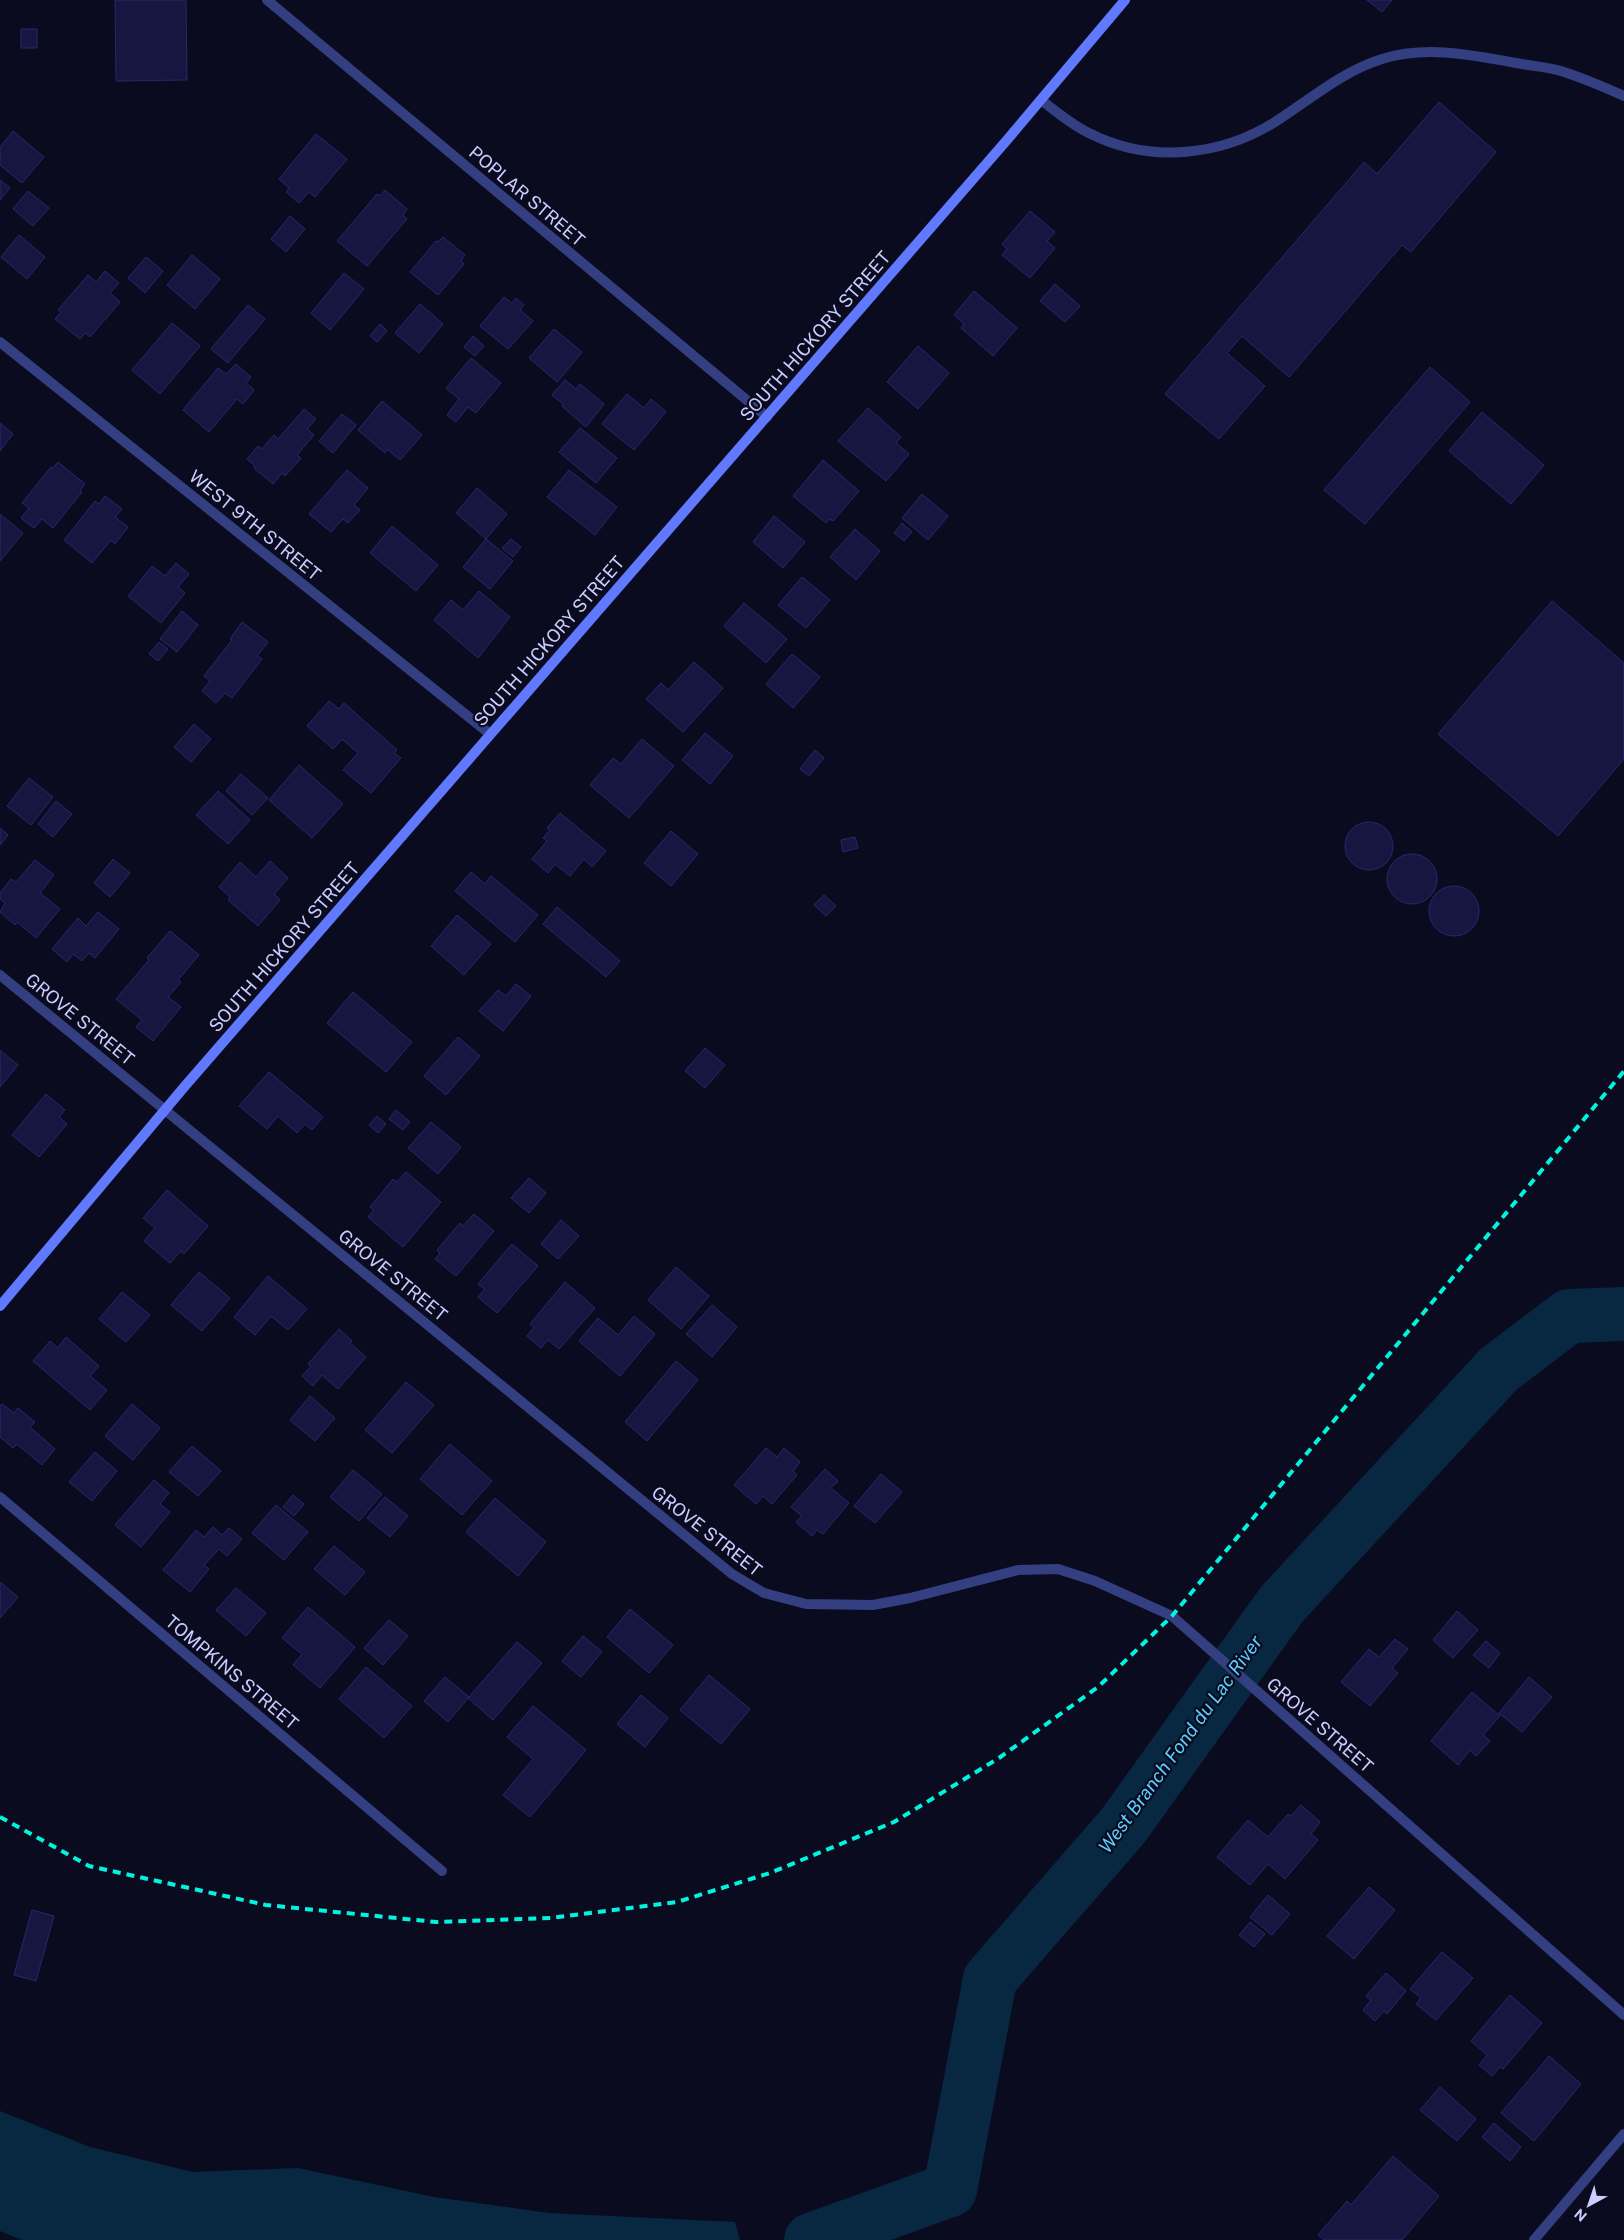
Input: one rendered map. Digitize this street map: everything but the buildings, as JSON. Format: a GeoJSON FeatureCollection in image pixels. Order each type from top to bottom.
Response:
{"type":"FeatureCollection","features":[{"type":"Feature","properties":{"kind":"street","name":"POPLAR STREET"},"geometry":{"type":"LineString","coordinates":[[267,0],[767,417]]}},
{"type":"Feature","properties":{"kind":"street","name":"SOUTH HICKORY STREET"},"geometry":{"type":"LineString","coordinates":[[0,1306],[165,1109],[767,417],[1125,0]]}},
{"type":"Feature","properties":{"kind":"street"},"geometry":{"type":"LineString","coordinates":[[1041,100],[1083,130],[1110,142],[1129,148],[1168,152],[1208,149],[1237,141],[1264,129],[1356,68],[1384,58],[1432,50],[1555,70],[1624,96]]}},
{"type":"Feature","properties":{"kind":"street","name":"WEST 9TH STREET"},"geometry":{"type":"LineString","coordinates":[[0,342],[490,734]]}},
{"type":"Feature","properties":{"kind":"street","name":"GROVE STREET"},"geometry":{"type":"LineString","coordinates":[[0,975],[724,1568],[755,1590],[806,1604],[873,1605],[1018,1570],[1058,1569],[1077,1574],[1172,1616],[1624,2015]]}},
{"type":"Feature","properties":{"kind":"street","name":"TOMPKINS STREET"},"geometry":{"type":"LineString","coordinates":[[0,1497],[442,1871]]}},
{"type":"Feature","properties":{"kind":"street"},"geometry":{"type":"LineString","coordinates":[[1534,2240],[1624,2134]]}},
{"type":"Feature","properties":{"kind":"water"},"geometry":{"type":"Polygon","coordinates":[[[0,2111],[90,2147],[193,2172],[298,2168],[434,2197],[549,2213],[735,2222],[740,2240],[22,2240],[0,2231],[0,2111]]]}},
{"type":"Feature","properties":{"kind":"waterway","name":"West Branch Fond du Lac River"},"geometry":{"type":"LineString","coordinates":[[811,2240],[950,2190],[990,1979],[1123,1826],[1282,1604],[1499,1369],[1569,1316],[1624,1314]]}},
{"type":"Feature","properties":{"kind":"railway"},"geometry":{"type":"LineString","coordinates":[[0,1817],[89,1866],[266,1905],[436,1922],[551,1918],[677,1902],[770,1873],[894,1822],[999,1758],[1098,1687],[1172,1616],[1624,1071]]}}]}
